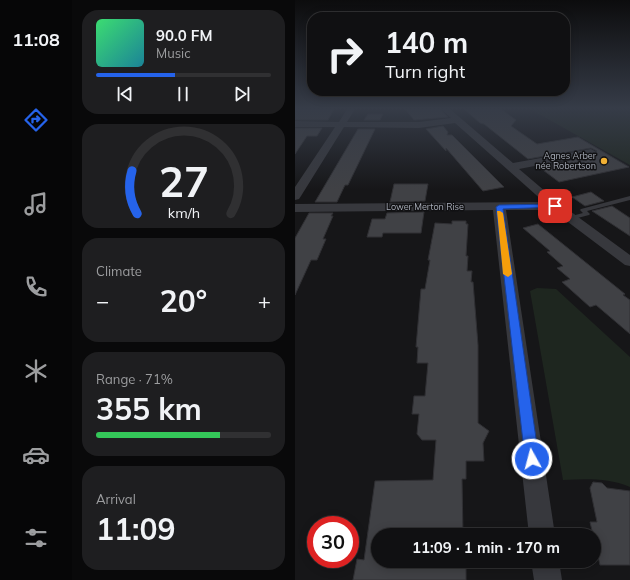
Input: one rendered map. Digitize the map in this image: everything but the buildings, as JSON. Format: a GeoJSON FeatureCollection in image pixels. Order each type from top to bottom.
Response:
{"type":"FeatureCollection","features":[{"type":"Feature","properties":{"kind":"street"},"geometry":{"type":"LineString","coordinates":[[295,196],[334,136]]}},
{"type":"Feature","properties":{"kind":"street"},"geometry":{"type":"LineString","coordinates":[[475,136],[555,206],[630,262]]}},
{"type":"Feature","properties":{"kind":"street"},"geometry":{"type":"LineString","coordinates":[[511,167],[591,152]]}},
{"type":"Feature","properties":{"kind":"street","name":"Lower Merton Rise"},"geometry":{"type":"LineString","coordinates":[[295,208],[555,206]]}},
{"type":"Feature","properties":{"kind":"street"},"geometry":{"type":"LineString","coordinates":[[499,207],[541,528]]}},
{"type":"Feature","properties":{"kind":"street"},"geometry":{"type":"LineString","coordinates":[[546,568],[548,580]]}},
{"type":"Feature","properties":{"kind":"lane"},"geometry":{"type":"LineString","coordinates":[[570,218],[587,214],[583,210],[630,198]]}},
{"type":"Feature","properties":{"kind":"shaded area"},"geometry":{"type":"Polygon","coordinates":[[[578,136],[630,136],[630,165],[578,136]]]}},
{"type":"Feature","properties":{"kind":"shaded area"},"geometry":{"type":"Polygon","coordinates":[[[537,288],[556,289],[630,357],[630,487],[614,482],[589,479],[563,480],[530,291],[537,288]]]}},
{"type":"Feature","properties":{"kind":"slow traffic"},"geometry":{"type":"LineString","coordinates":[[500,213],[508,274]]}},
{"type":"Feature","properties":{"kind":"place","name":"Agnes Arber née Robertson"},"geometry":{"type":"Point","coordinates":[604,161]}},
{"type":"Feature","properties":{"kind":"route"},"geometry":{"type":"LineString","coordinates":[[532,459],[499,207],[555,206]]}}]}
